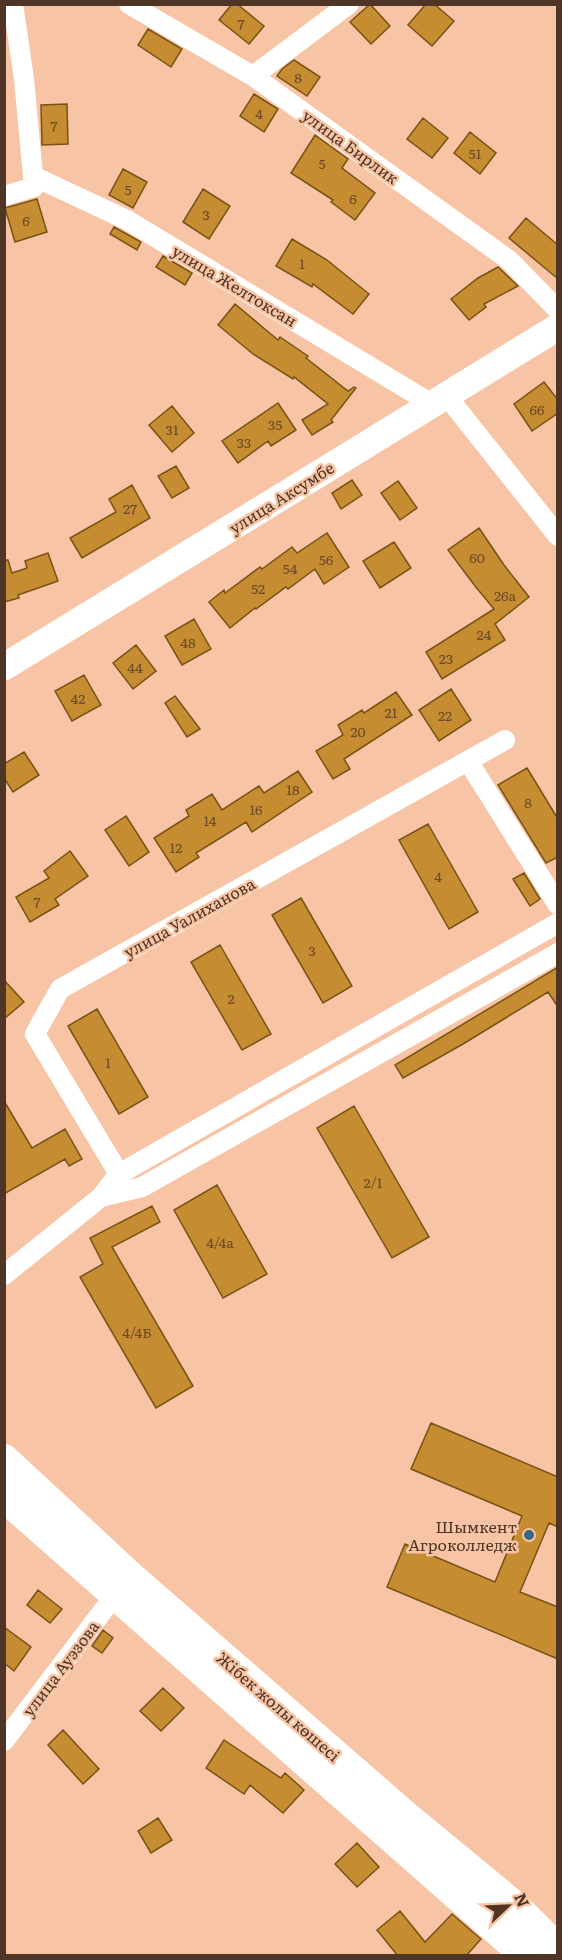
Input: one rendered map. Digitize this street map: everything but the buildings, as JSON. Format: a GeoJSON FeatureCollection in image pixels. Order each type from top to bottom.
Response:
{"type":"FeatureCollection","features":[{"type":"Feature","properties":{"kind":"main road","name":"улица Аксумбе"},"geometry":{"type":"LineString","coordinates":[[4,667],[558,327]]}},
{"type":"Feature","properties":{"kind":"main road","name":"Жібек жолы көшесі"},"geometry":{"type":"LineString","coordinates":[[4,1459],[130,1576],[406,1817],[516,1907],[558,1949]]}},
{"type":"Feature","properties":{"kind":"main road","name":"Жібек жолы көшесі"},"geometry":{"type":"LineString","coordinates":[[4,1497],[525,1956]]}},
{"type":"Feature","properties":{"kind":"street"},"geometry":{"type":"LineString","coordinates":[[4,196],[34,188],[24,79],[14,4]]}},
{"type":"Feature","properties":{"kind":"street","name":"улица Бирлик"},"geometry":{"type":"LineString","coordinates":[[129,4],[253,76],[509,260],[558,310]]}},
{"type":"Feature","properties":{"kind":"street"},"geometry":{"type":"LineString","coordinates":[[253,76],[349,4]]}},
{"type":"Feature","properties":{"kind":"street","name":"улица Желтоксан"},"geometry":{"type":"LineString","coordinates":[[33,176],[127,219],[439,400]]}},
{"type":"Feature","properties":{"kind":"street"},"geometry":{"type":"LineString","coordinates":[[439,400],[558,536]]}},
{"type":"Feature","properties":{"kind":"street","name":"улица Уалиханова"},"geometry":{"type":"LineString","coordinates":[[119,1174],[35,1034],[60,989],[505,741]]}},
{"type":"Feature","properties":{"kind":"street"},"geometry":{"type":"LineString","coordinates":[[468,761],[558,905]]}},
{"type":"Feature","properties":{"kind":"street"},"geometry":{"type":"LineString","coordinates":[[4,1275],[101,1197],[119,1174],[558,923]]}},
{"type":"Feature","properties":{"kind":"street"},"geometry":{"type":"LineString","coordinates":[[101,1197],[142,1187],[558,953]]}},
{"type":"Feature","properties":{"kind":"street","name":"улица Ауэзова"},"geometry":{"type":"LineString","coordinates":[[4,1741],[115,1595]]}},
{"type":"Feature","properties":{"kind":"place","name":"Шымкент Агроколледж"},"geometry":{"type":"Point","coordinates":[529,1535]}}]}
